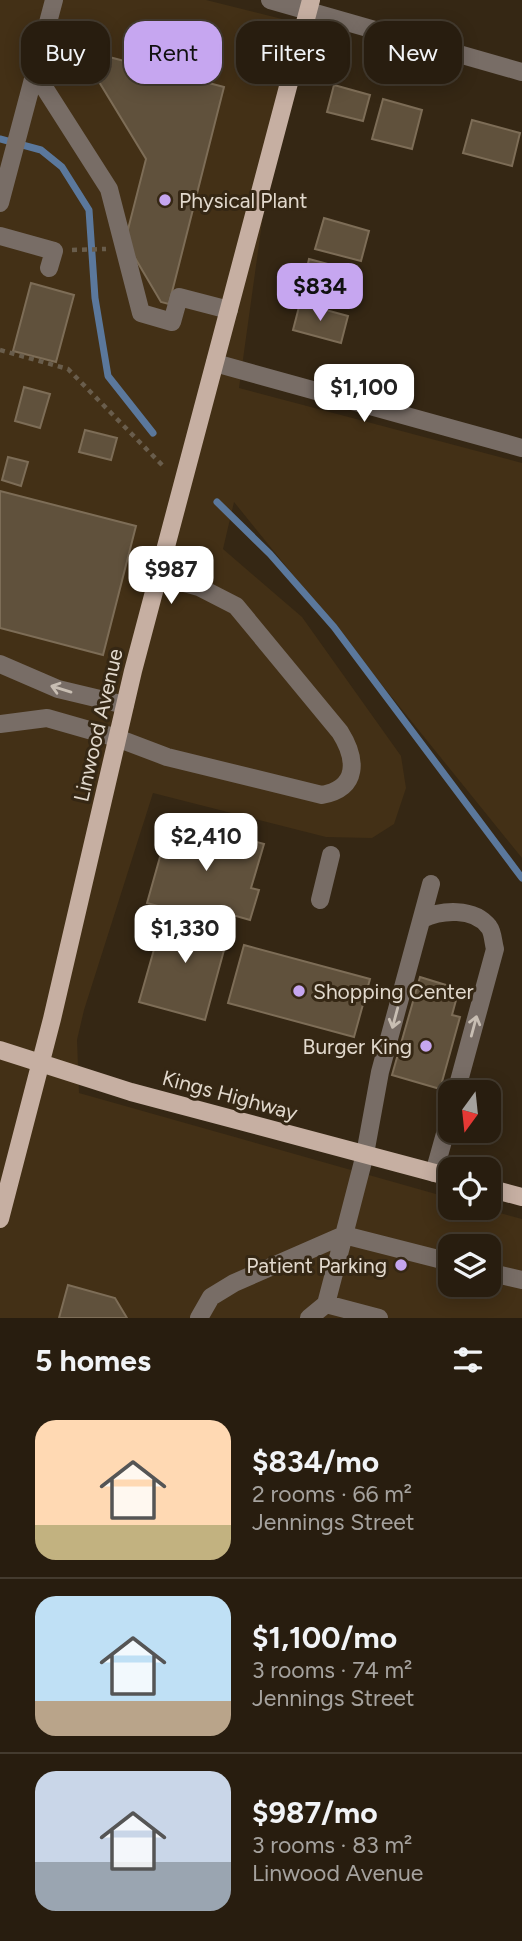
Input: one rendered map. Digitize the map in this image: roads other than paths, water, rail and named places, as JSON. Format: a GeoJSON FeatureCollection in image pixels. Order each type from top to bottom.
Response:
{"type":"FeatureCollection","features":[{"type":"Feature","properties":{"kind":"main road","name":"Linwood Avenue"},"geometry":{"type":"LineString","coordinates":[[0,1219],[41,1063],[125,705],[310,5]]}},
{"type":"Feature","properties":{"kind":"main road","name":"Kings Highway"},"geometry":{"type":"LineString","coordinates":[[0,1050],[131,1092],[438,1174]]}},
{"type":"Feature","properties":{"kind":"main road"},"geometry":{"type":"LineString","coordinates":[[501,1191],[522,1197]]}},
{"type":"Feature","properties":{"kind":"street"},"geometry":{"type":"LineString","coordinates":[[49,21],[54,0]]}},
{"type":"Feature","properties":{"kind":"street"},"geometry":{"type":"LineString","coordinates":[[270,0],[310,5],[391,36],[522,72]]}},
{"type":"Feature","properties":{"kind":"street"},"geometry":{"type":"LineString","coordinates":[[0,203],[32,84]]}},
{"type":"Feature","properties":{"kind":"street"},"geometry":{"type":"LineString","coordinates":[[42,84],[109,189],[141,313],[172,321],[179,297],[229,310]]}},
{"type":"Feature","properties":{"kind":"street"},"geometry":{"type":"LineString","coordinates":[[0,236],[54,251],[49,268]]}},
{"type":"Feature","properties":{"kind":"street"},"geometry":{"type":"LineString","coordinates":[[215,363],[522,448]]}},
{"type":"Feature","properties":{"kind":"street"},"geometry":{"type":"LineString","coordinates":[[0,724],[47,718],[117,738],[167,757],[322,795],[336,793],[345,785],[351,774],[352,759],[350,747],[341,732],[236,606],[199,586],[159,576]]}},
{"type":"Feature","properties":{"kind":"street"},"geometry":{"type":"LineString","coordinates":[[0,664],[58,689],[125,705]]}},
{"type":"Feature","properties":{"kind":"street"},"geometry":{"type":"LineString","coordinates":[[320,900],[331,855]]}},
{"type":"Feature","properties":{"kind":"street"},"geometry":{"type":"LineString","coordinates":[[309,1318],[326,1304],[365,1154],[380,1072],[431,884]]}},
{"type":"Feature","properties":{"kind":"street"},"geometry":{"type":"LineString","coordinates":[[422,919],[449,912],[475,915],[490,928],[495,948],[459,1080]]}},
{"type":"Feature","properties":{"kind":"street"},"geometry":{"type":"LineString","coordinates":[[200,1318],[211,1297],[234,1283],[344,1235],[438,1259]]}},
{"type":"Feature","properties":{"kind":"street"},"geometry":{"type":"LineString","coordinates":[[501,1275],[522,1280]]}},
{"type":"Feature","properties":{"kind":"street"},"geometry":{"type":"LineString","coordinates":[[326,1304],[379,1318]]}},
{"type":"Feature","properties":{"kind":"waterway"},"geometry":{"type":"LineString","coordinates":[[0,139],[41,150],[62,167],[89,210],[95,298],[108,376],[153,433]]}},
{"type":"Feature","properties":{"kind":"waterway"},"geometry":{"type":"LineString","coordinates":[[217,502],[270,554],[334,627],[522,878]]}},
{"type":"Feature","properties":{"kind":"place","name":"Physical Plant"},"geometry":{"type":"Point","coordinates":[165,200]}},
{"type":"Feature","properties":{"kind":"place","name":"Shopping Center"},"geometry":{"type":"Point","coordinates":[299,991]}},
{"type":"Feature","properties":{"kind":"place","name":"Burger King"},"geometry":{"type":"Point","coordinates":[426,1046]}},
{"type":"Feature","properties":{"kind":"place","name":"Patient Parking"},"geometry":{"type":"Point","coordinates":[401,1265]}}]}
